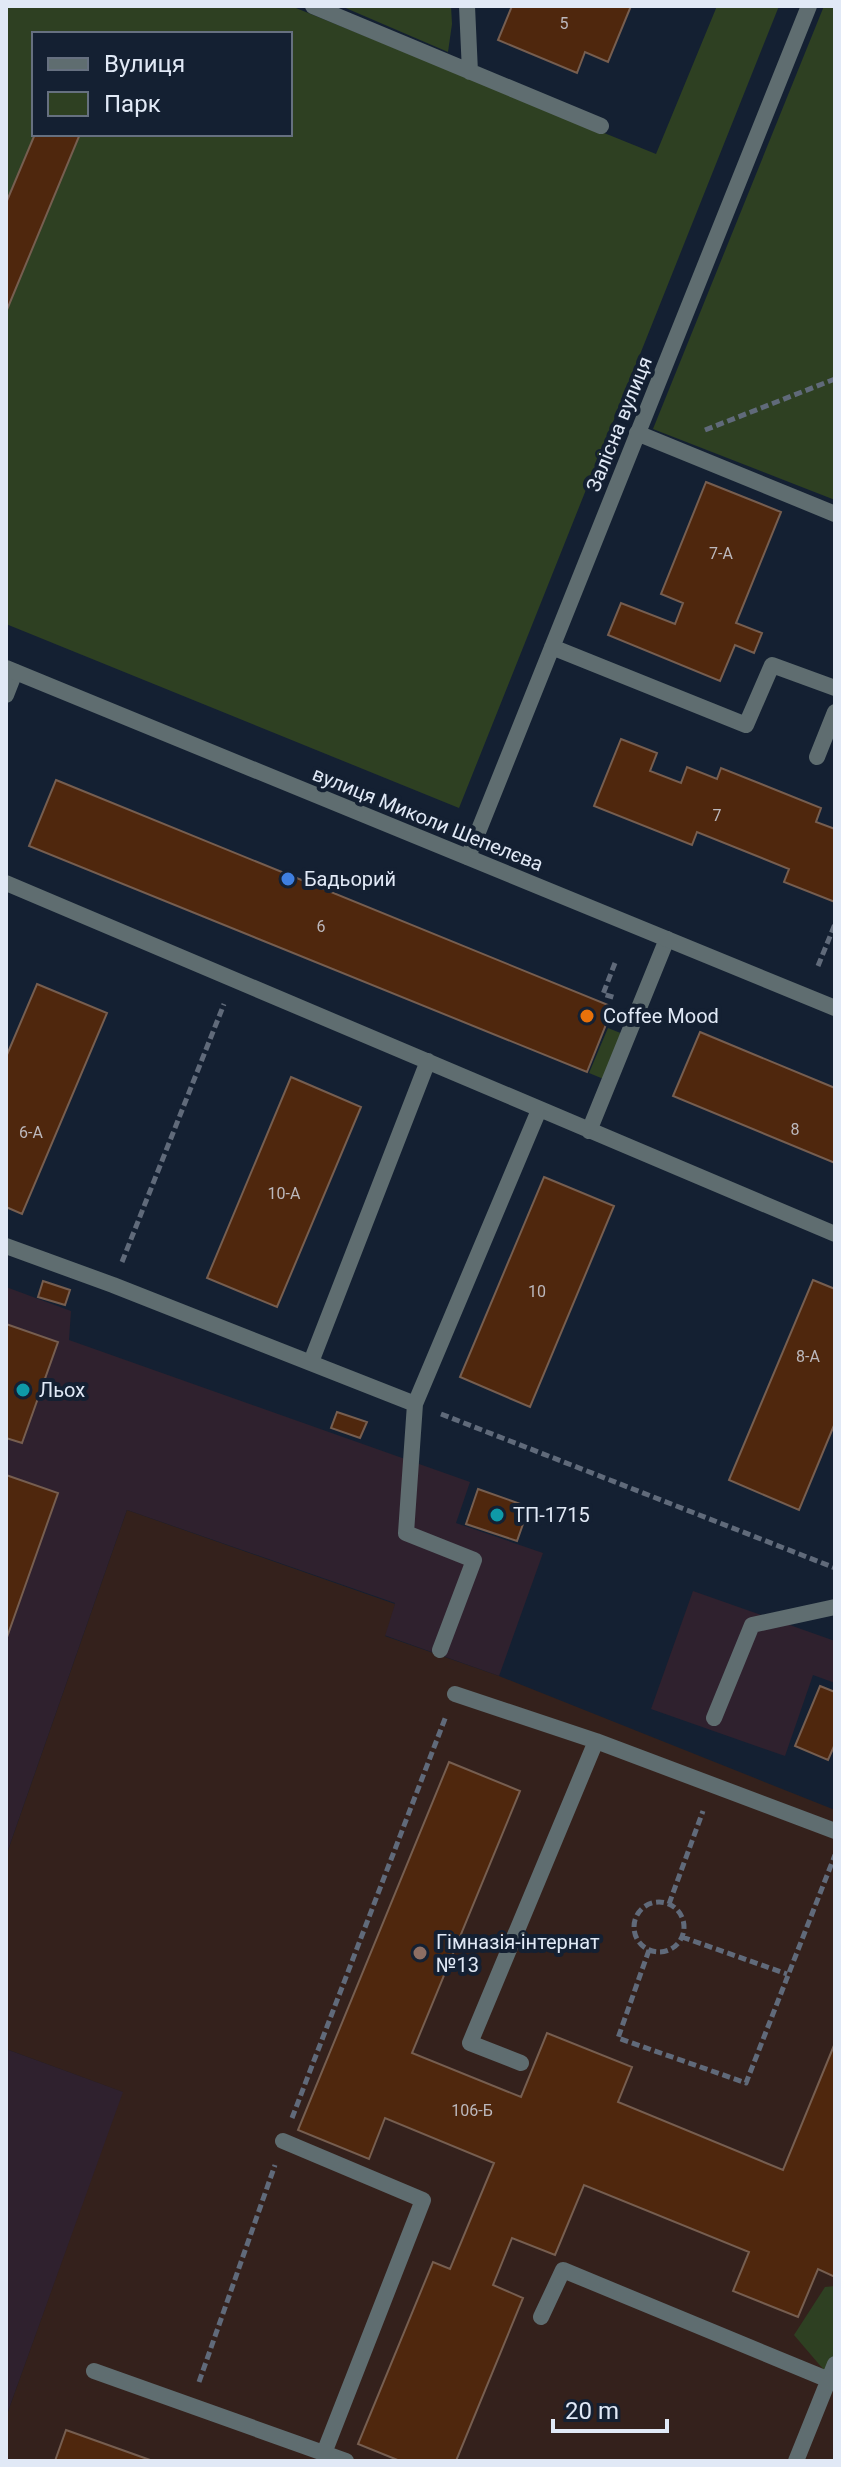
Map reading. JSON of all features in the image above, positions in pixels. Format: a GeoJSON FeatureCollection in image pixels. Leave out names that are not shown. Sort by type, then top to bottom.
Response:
{"type":"FeatureCollection","features":[{"type":"Feature","properties":{"kind":"street"},"geometry":{"type":"LineString","coordinates":[[313,6],[601,126]]}},
{"type":"Feature","properties":{"kind":"street"},"geometry":{"type":"LineString","coordinates":[[467,6],[470,72]]}},
{"type":"Feature","properties":{"kind":"street","name":"Залісна вулиця"},"geometry":{"type":"LineString","coordinates":[[468,857],[809,6]]}},
{"type":"Feature","properties":{"kind":"street"},"geometry":{"type":"LineString","coordinates":[[637,433],[835,514]]}},
{"type":"Feature","properties":{"kind":"street"},"geometry":{"type":"LineString","coordinates":[[552,647],[746,725],[772,665],[835,688]]}},
{"type":"Feature","properties":{"kind":"street"},"geometry":{"type":"LineString","coordinates":[[6,695],[10,670]]}},
{"type":"Feature","properties":{"kind":"street","name":"вулиця Миколи Шепелєва"},"geometry":{"type":"LineString","coordinates":[[10,670],[835,1008]]}},
{"type":"Feature","properties":{"kind":"street"},"geometry":{"type":"LineString","coordinates":[[817,757],[835,712]]}},
{"type":"Feature","properties":{"kind":"street"},"geometry":{"type":"LineString","coordinates":[[6,883],[835,1234]]}},
{"type":"Feature","properties":{"kind":"street"},"geometry":{"type":"LineString","coordinates":[[589,1131],[667,939]]}},
{"type":"Feature","properties":{"kind":"street"},"geometry":{"type":"LineString","coordinates":[[311,1362],[428,1061]]}},
{"type":"Feature","properties":{"kind":"street"},"geometry":{"type":"LineString","coordinates":[[440,1650],[474,1560],[406,1533],[415,1404],[539,1110]]}},
{"type":"Feature","properties":{"kind":"street"},"geometry":{"type":"LineString","coordinates":[[6,1246],[415,1404]]}},
{"type":"Feature","properties":{"kind":"street"},"geometry":{"type":"LineString","coordinates":[[714,1718],[752,1625],[835,1607]]}},
{"type":"Feature","properties":{"kind":"street"},"geometry":{"type":"LineString","coordinates":[[455,1694],[596,1741],[835,1831]]}},
{"type":"Feature","properties":{"kind":"street"},"geometry":{"type":"LineString","coordinates":[[521,2063],[470,2043],[596,1741]]}},
{"type":"Feature","properties":{"kind":"street"},"geometry":{"type":"LineString","coordinates":[[283,2141],[423,2200],[324,2453]]}},
{"type":"Feature","properties":{"kind":"street"},"geometry":{"type":"LineString","coordinates":[[541,2317],[563,2270],[832,2372],[796,2461]]}},
{"type":"Feature","properties":{"kind":"street"},"geometry":{"type":"LineString","coordinates":[[94,2371],[346,2461]]}},
{"type":"Feature","properties":{"kind":"path"},"geometry":{"type":"LineString","coordinates":[[666,445],[835,379]]}},
{"type":"Feature","properties":{"kind":"path"},"geometry":{"type":"LineString","coordinates":[[818,966],[835,924]]}},
{"type":"Feature","properties":{"kind":"path"},"geometry":{"type":"LineString","coordinates":[[113,1285],[234,979]]}},
{"type":"Feature","properties":{"kind":"path"},"geometry":{"type":"LineString","coordinates":[[415,1404],[835,1568]]}},
{"type":"Feature","properties":{"kind":"path"},"geometry":{"type":"LineString","coordinates":[[191,2405],[283,2141],[455,1694]]}},
{"type":"Feature","properties":{"kind":"path"},"geometry":{"type":"LineString","coordinates":[[669,1904],[713,1785]]}},
{"type":"Feature","properties":{"kind":"path"},"geometry":{"type":"LineString","coordinates":[[649,1950],[618,2038],[746,2083],[835,1854]]}},
{"type":"Feature","properties":{"kind":"path"},"geometry":{"type":"LineString","coordinates":[[659,1901],[669,1904],[683,1918],[682,1937],[669,1951],[649,1950],[636,1937],[636,1918],[649,1904],[659,1901]]}},
{"type":"Feature","properties":{"kind":"path"},"geometry":{"type":"LineString","coordinates":[[682,1937],[787,1974]]}},
{"type":"Feature","properties":{"kind":"shaded area"},"geometry":{"type":"Polygon","coordinates":[[[6,1287],[71,1311],[69,1340],[470,1482],[456,1523],[543,1553],[499,1676],[384,1635],[395,1603],[127,1510],[6,1856],[6,1287]]]}},
{"type":"Feature","properties":{"kind":"shaded area","name":"Гімназія-інтернат №13"},"geometry":{"type":"Polygon","coordinates":[[[127,1510],[395,1604],[385,1636],[499,1676],[835,1810],[835,2461],[6,2461],[6,2417],[123,2092],[6,2049],[6,1856],[127,1510]]]}},
{"type":"Feature","properties":{"kind":"shaded area"},"geometry":{"type":"Polygon","coordinates":[[[693,1591],[835,1641],[835,1683],[813,1675],[785,1756],[651,1709],[693,1591]]]}},
{"type":"Feature","properties":{"kind":"shaded area"},"geometry":{"type":"Polygon","coordinates":[[[6,2049],[124,2092],[6,2417],[6,2049]]]}},
{"type":"Feature","properties":{"kind":"green space"},"geometry":{"type":"Polygon","coordinates":[[[6,6],[291,6],[656,154],[717,6],[779,6],[459,808],[6,624],[6,6]]]}},
{"type":"Feature","properties":{"kind":"green space"},"geometry":{"type":"Polygon","coordinates":[[[341,6],[451,6],[448,52],[341,6]]]}},
{"type":"Feature","properties":{"kind":"green space"},"geometry":{"type":"Polygon","coordinates":[[[824,6],[835,6],[835,500],[653,429],[824,6]]]}},
{"type":"Feature","properties":{"kind":"green space"},"geometry":{"type":"Polygon","coordinates":[[[608,1028],[623,1034],[606,1080],[589,1073],[608,1028]]]}},
{"type":"Feature","properties":{"kind":"green space"},"geometry":{"type":"Polygon","coordinates":[[[835,2286],[835,2383],[794,2335],[825,2287],[835,2286]]]}},
{"type":"Feature","properties":{"kind":"building"},"geometry":{"type":"Polygon","coordinates":[[[512,6],[631,6],[608,62],[585,52],[577,73],[498,40],[512,6]]]}},
{"type":"Feature","properties":{"kind":"building"},"geometry":{"type":"Polygon","coordinates":[[[34,136],[79,136],[6,312],[6,203],[34,136]]]}},
{"type":"Feature","properties":{"kind":"building"},"geometry":{"type":"Polygon","coordinates":[[[706,482],[781,512],[736,623],[762,633],[754,653],[735,645],[720,681],[608,635],[621,603],[675,624],[683,603],[661,594],[706,482]]]}},
{"type":"Feature","properties":{"kind":"building"},"geometry":{"type":"Polygon","coordinates":[[[621,739],[657,753],[650,771],[681,783],[687,767],[717,779],[721,768],[821,808],[816,822],[835,829],[835,902],[784,882],[789,869],[697,832],[692,845],[594,806],[621,739]]]}},
{"type":"Feature","properties":{"kind":"building"},"geometry":{"type":"Polygon","coordinates":[[[56,780],[613,1007],[587,1072],[29,846],[56,780]]]}},
{"type":"Feature","properties":{"kind":"building"},"geometry":{"type":"Polygon","coordinates":[[[37,984],[107,1013],[22,1214],[6,1207],[6,1057],[37,984]]]}},
{"type":"Feature","properties":{"kind":"building"},"geometry":{"type":"Polygon","coordinates":[[[700,1032],[835,1088],[835,1163],[673,1096],[700,1032]]]}},
{"type":"Feature","properties":{"kind":"building"},"geometry":{"type":"Polygon","coordinates":[[[291,1077],[361,1107],[277,1307],[207,1278],[291,1077]]]}},
{"type":"Feature","properties":{"kind":"building"},"geometry":{"type":"Polygon","coordinates":[[[544,1177],[614,1206],[530,1407],[460,1377],[544,1177]]]}},
{"type":"Feature","properties":{"kind":"building"},"geometry":{"type":"Polygon","coordinates":[[[813,1280],[835,1289],[835,1423],[799,1510],[729,1480],[813,1280]]]}},
{"type":"Feature","properties":{"kind":"building"},"geometry":{"type":"Polygon","coordinates":[[[43,1281],[70,1290],[65,1305],[38,1297],[43,1281]]]}},
{"type":"Feature","properties":{"kind":"building","name":"Льох"},"geometry":{"type":"Polygon","coordinates":[[[6,1324],[58,1342],[22,1443],[6,1438],[6,1324]]]}},
{"type":"Feature","properties":{"kind":"building"},"geometry":{"type":"Polygon","coordinates":[[[337,1412],[367,1422],[360,1438],[331,1428],[337,1412]]]}},
{"type":"Feature","properties":{"kind":"building"},"geometry":{"type":"Polygon","coordinates":[[[6,1475],[58,1493],[6,1640],[6,1475]]]}},
{"type":"Feature","properties":{"kind":"building","name":"ТП-1715"},"geometry":{"type":"Polygon","coordinates":[[[478,1489],[529,1507],[517,1541],[466,1524],[478,1489]]]}},
{"type":"Feature","properties":{"kind":"building"},"geometry":{"type":"Polygon","coordinates":[[[820,1686],[835,1692],[835,1744],[828,1760],[795,1746],[820,1686]]]}},
{"type":"Feature","properties":{"kind":"building"},"geometry":{"type":"Polygon","coordinates":[[[449,1762],[520,1791],[412,2053],[521,2097],[547,2033],[632,2067],[618,2102],[783,2170],[835,2043],[835,2277],[818,2269],[798,2317],[733,2291],[749,2252],[584,2185],[555,2255],[512,2238],[493,2285],[523,2298],[456,2461],[400,2461],[358,2444],[433,2262],[450,2269],[494,2163],[385,2118],[369,2159],[298,2130],[449,1762]]]}},
{"type":"Feature","properties":{"kind":"building"},"geometry":{"type":"Polygon","coordinates":[[[66,2430],[153,2461],[55,2461],[66,2430]]]}},
{"type":"Feature","properties":{"kind":"place","name":"Бадьорий"},"geometry":{"type":"Point","coordinates":[288,879]}},
{"type":"Feature","properties":{"kind":"place","name":"Coffee Mood"},"geometry":{"type":"Point","coordinates":[587,1016]}},
{"type":"Feature","properties":{"kind":"place","name":"Льох"},"geometry":{"type":"Point","coordinates":[23,1390]}},
{"type":"Feature","properties":{"kind":"place","name":"ТП-1715"},"geometry":{"type":"Point","coordinates":[497,1515]}},
{"type":"Feature","properties":{"kind":"place","name":"Гімназія-інтернат №13"},"geometry":{"type":"Point","coordinates":[420,1953]}}]}
